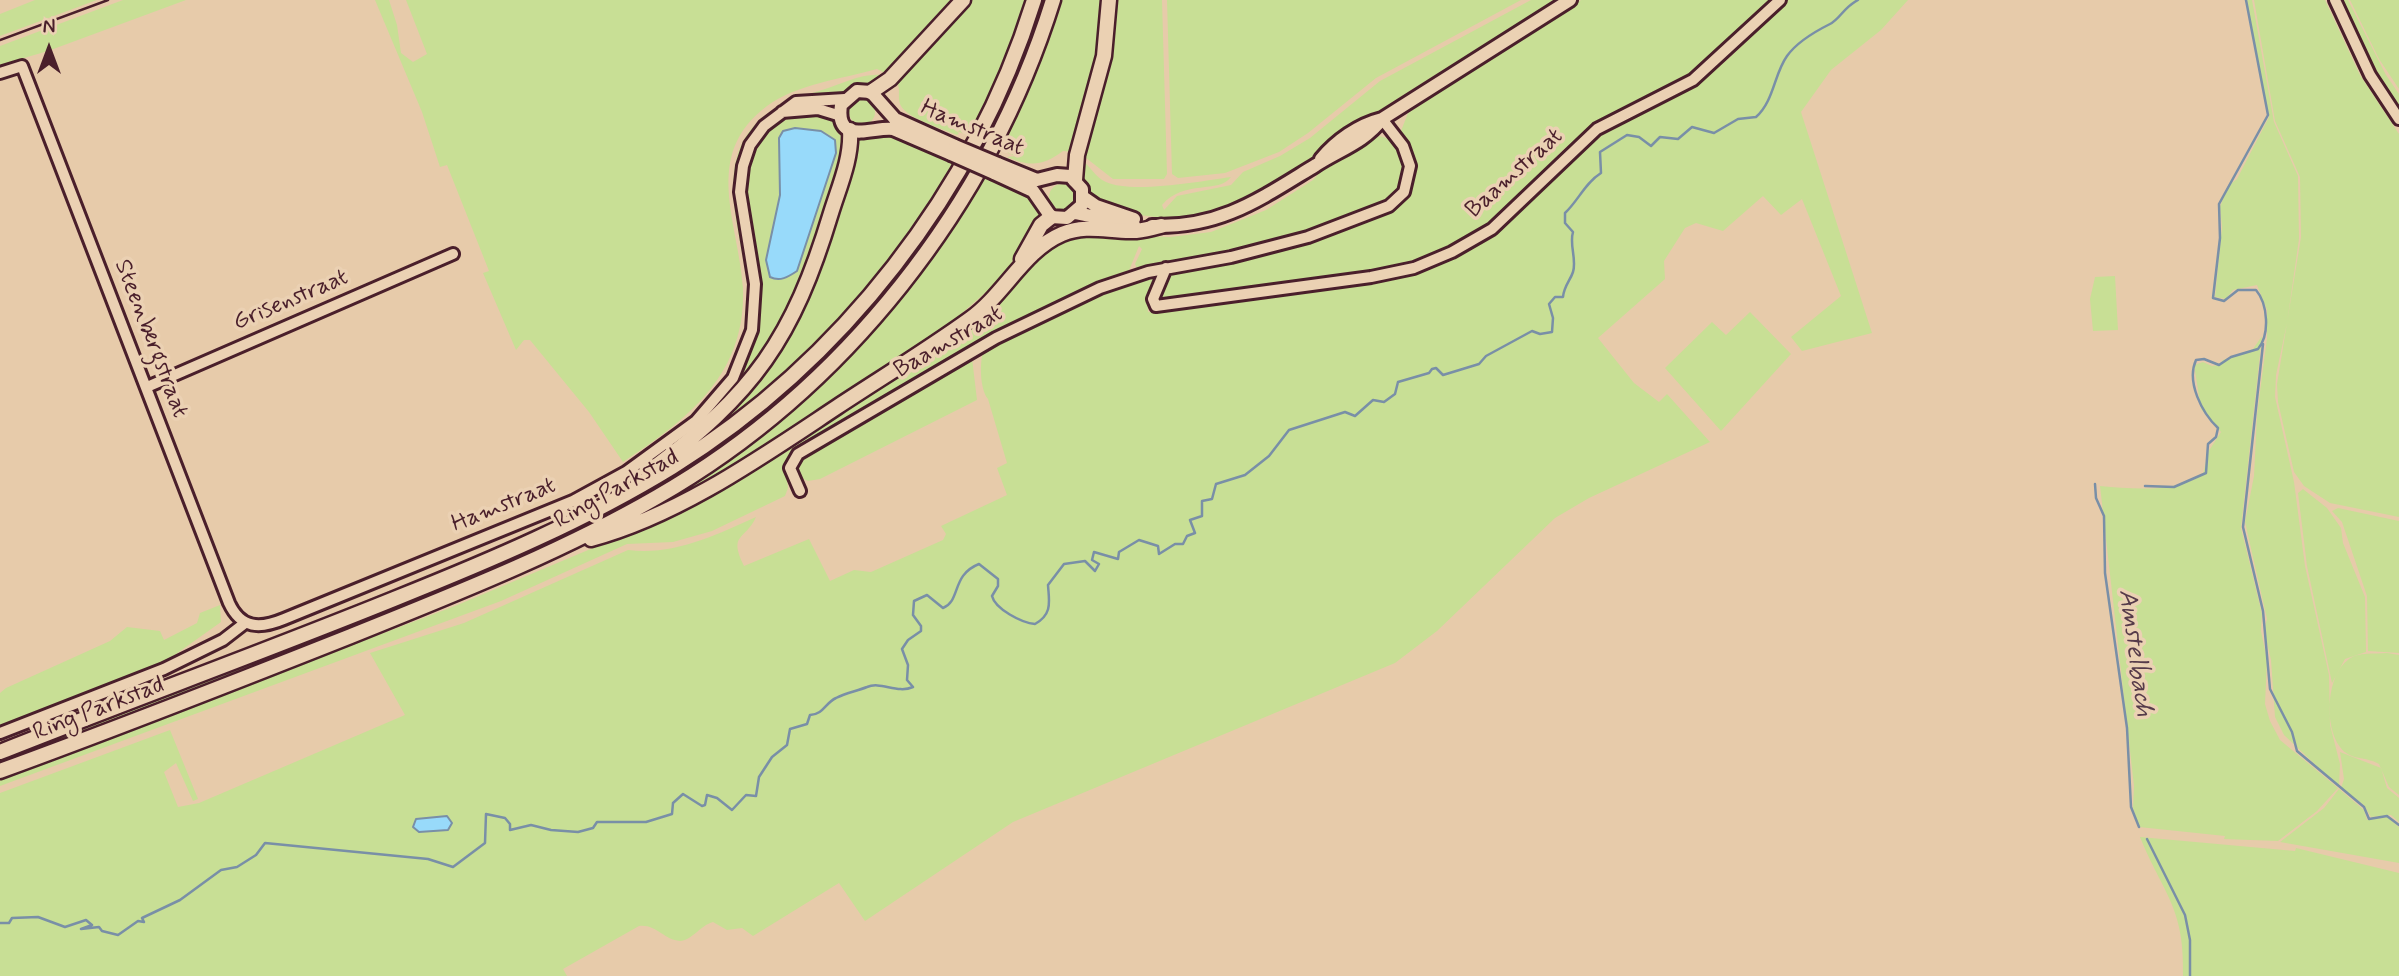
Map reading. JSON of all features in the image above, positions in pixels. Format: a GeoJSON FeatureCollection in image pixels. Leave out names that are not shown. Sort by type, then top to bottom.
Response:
{"type":"FeatureCollection","features":[{"type":"Feature","properties":{"kind":"highway"},"geometry":{"type":"LineString","coordinates":[[871,92],[890,79],[963,0]]}},
{"type":"Feature","properties":{"kind":"highway","name":"Ring Parkstad"},"geometry":{"type":"LineString","coordinates":[[0,752],[419,589],[596,510],[674,466],[766,398],[826,342],[880,283],[934,209],[962,164],[1000,89],[1034,0]]}},
{"type":"Feature","properties":{"kind":"highway","name":"Ring Parkstad"},"geometry":{"type":"LineString","coordinates":[[0,771],[252,676],[559,548],[659,497],[764,425],[841,354],[922,258],[982,165],[1027,74],[1053,0]]}},
{"type":"Feature","properties":{"kind":"highway"},"geometry":{"type":"LineString","coordinates":[[1075,180],[1077,155],[1104,56],[1109,0]]}},
{"type":"Feature","properties":{"kind":"highway"},"geometry":{"type":"LineString","coordinates":[[596,510],[708,426],[763,366],[789,325],[812,274],[843,172],[850,130]]}},
{"type":"Feature","properties":{"kind":"highway"},"geometry":{"type":"LineString","coordinates":[[1010,282],[1034,235],[1051,217]]}},
{"type":"Feature","properties":{"kind":"highway"},"geometry":{"type":"LineString","coordinates":[[559,548],[614,533],[646,519],[763,456],[972,318],[1010,282],[1032,255],[1062,234],[1093,228],[1132,232],[1161,226]]}},
{"type":"Feature","properties":{"kind":"main road"},"geometry":{"type":"LineString","coordinates":[[1076,213],[1126,225],[1161,226],[1198,223],[1239,211],[1318,163],[1332,146],[1367,123],[1382,120],[1570,0]]}},
{"type":"Feature","properties":{"kind":"main road","name":"Hamstraat"},"geometry":{"type":"LineString","coordinates":[[845,99],[857,91],[871,92],[895,119],[996,169],[1033,191],[1051,217]]}},
{"type":"Feature","properties":{"kind":"main road"},"geometry":{"type":"LineString","coordinates":[[845,99],[841,116],[850,130]]}},
{"type":"Feature","properties":{"kind":"main road","name":"Hamstraat"},"geometry":{"type":"LineString","coordinates":[[850,130],[864,134],[884,128],[893,129],[953,150]]}},
{"type":"Feature","properties":{"kind":"main road","name":"Hamstraat"},"geometry":{"type":"LineString","coordinates":[[996,169],[1037,180],[1063,174],[1075,180]]}},
{"type":"Feature","properties":{"kind":"main road"},"geometry":{"type":"LineString","coordinates":[[1075,180],[1083,197],[1112,212],[1161,226]]}},
{"type":"Feature","properties":{"kind":"main road"},"geometry":{"type":"LineString","coordinates":[[1051,217],[1067,218],[1076,213],[1083,197]]}},
{"type":"Feature","properties":{"kind":"street","name":"Baamstraat"},"geometry":{"type":"LineString","coordinates":[[1166,268],[1153,299],[1156,306],[1345,282],[1394,273],[1437,259],[1492,229],[1597,129],[1693,80],[1780,0]]}},
{"type":"Feature","properties":{"kind":"street"},"geometry":{"type":"LineString","coordinates":[[2335,0],[2370,75],[2399,119]]}},
{"type":"Feature","properties":{"kind":"street","name":"Steenbergstraat"},"geometry":{"type":"LineString","coordinates":[[0,73],[22,66],[226,594],[233,610],[244,623]]}},
{"type":"Feature","properties":{"kind":"street","name":"Hamstraat"},"geometry":{"type":"LineString","coordinates":[[244,623],[257,626],[273,624],[573,501],[647,458],[705,413],[733,378],[752,330],[755,284],[741,204],[743,166],[755,136],[782,112],[801,100],[845,99]]}},
{"type":"Feature","properties":{"kind":"street"},"geometry":{"type":"LineString","coordinates":[[782,112],[818,109],[841,116]]}},
{"type":"Feature","properties":{"kind":"street","name":"Baamstraat"},"geometry":{"type":"LineString","coordinates":[[800,491],[790,468],[798,454],[996,338],[1100,288],[1166,268],[1231,257],[1308,237],[1390,206],[1404,192],[1410,166],[1403,146],[1382,120]]}},
{"type":"Feature","properties":{"kind":"street","name":"Grisenstraat"},"geometry":{"type":"LineString","coordinates":[[147,387],[453,254]]}},
{"type":"Feature","properties":{"kind":"street"},"geometry":{"type":"LineString","coordinates":[[0,733],[164,669],[223,640],[244,623]]}},
{"type":"Feature","properties":{"kind":"green space"},"geometry":{"type":"Polygon","coordinates":[[[35,0],[97,0],[0,36],[0,14],[35,0]]]}},
{"type":"Feature","properties":{"kind":"green space"},"geometry":{"type":"Polygon","coordinates":[[[123,0],[186,0],[48,51],[0,65],[0,46],[123,0]]]}},
{"type":"Feature","properties":{"kind":"green space"},"geometry":{"type":"Polygon","coordinates":[[[375,0],[389,0],[397,25],[401,53],[413,62],[427,54],[406,0],[957,0],[889,75],[877,69],[806,87],[767,106],[747,125],[735,146],[729,168],[731,215],[743,288],[741,323],[734,347],[722,372],[699,402],[670,429],[623,462],[589,412],[530,340],[524,340],[516,350],[483,273],[489,271],[447,165],[440,167],[422,112],[375,0]]]}},
{"type":"Feature","properties":{"kind":"green space"},"geometry":{"type":"Polygon","coordinates":[[[966,0],[1029,0],[1022,22],[971,137],[953,129],[959,133],[957,135],[936,127],[905,110],[901,106],[898,86],[894,79],[966,0]]]}},
{"type":"Feature","properties":{"kind":"green space"},"geometry":{"type":"Polygon","coordinates":[[[1039,0],[1048,0],[1025,62],[966,179],[931,233],[893,286],[850,335],[804,381],[720,451],[684,475],[608,518],[529,555],[338,635],[0,766],[0,757],[446,583],[734,430],[911,252],[1039,0]]]}},
{"type":"Feature","properties":{"kind":"green space"},"geometry":{"type":"Polygon","coordinates":[[[1058,0],[1106,0],[1103,37],[1074,152],[1063,151],[1043,162],[1023,162],[1007,157],[1015,156],[999,149],[1033,74],[1058,0]]]}},
{"type":"Feature","properties":{"kind":"green space"},"geometry":{"type":"Polygon","coordinates":[[[1112,0],[1162,0],[1167,174],[1164,179],[1113,179],[1081,154],[1112,0]]]}},
{"type":"Feature","properties":{"kind":"green space"},"geometry":{"type":"Polygon","coordinates":[[[1167,0],[1521,0],[1376,78],[1308,133],[1279,152],[1225,173],[1178,178],[1172,174],[1167,0]]]}},
{"type":"Feature","properties":{"kind":"green space"},"geometry":{"type":"Polygon","coordinates":[[[1531,0],[1560,0],[1393,102],[1269,187],[1232,205],[1190,216],[1132,214],[1101,202],[1086,185],[1082,160],[1102,180],[1132,187],[1167,186],[1231,177],[1218,185],[1180,192],[1162,205],[1164,210],[1177,196],[1231,185],[1243,172],[1280,156],[1310,138],[1380,81],[1531,0]]]}},
{"type":"Feature","properties":{"kind":"green space"},"geometry":{"type":"Polygon","coordinates":[[[1581,0],[1777,0],[1711,63],[1664,92],[1637,101],[1601,120],[1565,148],[1484,229],[1467,241],[1411,266],[1168,303],[1157,298],[1173,272],[1304,243],[1374,218],[1398,203],[1412,187],[1415,171],[1401,131],[1408,113],[1581,0]]]}},
{"type":"Feature","properties":{"kind":"green space"},"geometry":{"type":"Polygon","coordinates":[[[1786,0],[1908,0],[1881,30],[1831,70],[1801,112],[1872,333],[1802,351],[1791,337],[1841,296],[1802,199],[1781,215],[1763,196],[1723,231],[1696,223],[1685,228],[1664,261],[1665,279],[1598,338],[1634,383],[1659,402],[1667,394],[1710,442],[1589,498],[1555,518],[1437,631],[1395,663],[1013,822],[865,921],[839,883],[753,936],[742,928],[727,930],[713,922],[680,941],[650,927],[639,926],[563,969],[567,976],[0,976],[0,793],[170,730],[198,799],[193,801],[176,763],[164,772],[178,807],[199,803],[405,715],[370,653],[464,623],[628,550],[678,547],[710,537],[756,517],[738,542],[739,555],[744,566],[809,539],[830,581],[854,570],[871,572],[943,540],[946,534],[941,526],[1007,495],[997,468],[1007,463],[982,382],[981,361],[984,350],[1104,291],[1154,275],[1157,276],[1148,297],[1148,312],[1425,268],[1476,242],[1498,225],[1601,132],[1696,82],[1717,68],[1786,0]],[[447,816],[416,819],[419,832],[451,827],[447,816]]]}},
{"type":"Feature","properties":{"kind":"green space"},"geometry":{"type":"Polygon","coordinates":[[[2247,0],[2252,0],[2274,122],[2298,176],[2299,239],[2287,323],[2276,375],[2275,397],[2294,482],[2305,566],[2329,675],[2330,725],[2340,764],[2339,787],[2284,735],[2275,717],[2271,660],[2264,630],[2267,619],[2245,522],[2254,476],[2257,415],[2267,338],[2267,310],[2257,285],[2233,290],[2226,299],[2215,297],[2222,227],[2220,207],[2228,186],[2237,179],[2269,117],[2247,0]]]}},
{"type":"Feature","properties":{"kind":"green space"},"geometry":{"type":"Polygon","coordinates":[[[2254,0],[2325,0],[2360,75],[2399,134],[2399,517],[2330,503],[2304,486],[2294,472],[2278,402],[2277,384],[2301,237],[2300,177],[2275,121],[2254,0]]]}},
{"type":"Feature","properties":{"kind":"green space"},"geometry":{"type":"Polygon","coordinates":[[[2341,0],[2348,0],[2386,75],[2399,94],[2399,109],[2370,63],[2341,0]]]}},
{"type":"Feature","properties":{"kind":"green space"},"geometry":{"type":"Polygon","coordinates":[[[2350,0],[2399,0],[2399,89],[2379,59],[2350,0]]]}},
{"type":"Feature","properties":{"kind":"green space"},"geometry":{"type":"Polygon","coordinates":[[[881,75],[886,79],[852,91],[800,99],[786,104],[859,77],[881,75]]]}},
{"type":"Feature","properties":{"kind":"green space"},"geometry":{"type":"Polygon","coordinates":[[[862,99],[871,103],[875,112],[871,121],[862,125],[853,121],[849,112],[853,103],[862,99]]]}},
{"type":"Feature","properties":{"kind":"green space"},"geometry":{"type":"Polygon","coordinates":[[[810,112],[834,118],[846,141],[808,273],[761,366],[724,400],[749,355],[759,318],[759,278],[748,191],[750,165],[760,142],[779,124],[810,112]],[[779,138],[780,195],[766,260],[787,278],[779,138]]]}},
{"type":"Feature","properties":{"kind":"green space"},"geometry":{"type":"Polygon","coordinates":[[[766,116],[746,140],[735,175],[746,271],[739,238],[733,182],[737,158],[746,136],[762,118],[766,116]]]}},
{"type":"Feature","properties":{"kind":"green space"},"geometry":{"type":"Polygon","coordinates":[[[887,133],[957,163],[938,195],[895,257],[846,316],[755,402],[686,451],[780,346],[855,138],[887,133]]]}},
{"type":"Feature","properties":{"kind":"green space"},"geometry":{"type":"Polygon","coordinates":[[[1379,136],[1396,146],[1404,167],[1400,188],[1386,202],[1333,224],[1279,241],[1138,270],[1135,264],[1142,249],[1139,246],[1128,273],[1100,283],[798,448],[785,465],[788,488],[785,496],[712,531],[673,542],[627,544],[501,601],[0,786],[0,778],[455,606],[612,540],[680,506],[921,356],[1032,260],[1071,234],[1170,237],[1211,232],[1266,210],[1313,180],[1328,163],[1379,136]]]}},
{"type":"Feature","properties":{"kind":"green space"},"geometry":{"type":"Polygon","coordinates":[[[983,175],[1005,182],[1033,198],[1042,215],[1001,279],[954,320],[864,380],[817,418],[705,486],[619,528],[786,412],[954,223],[983,175]]]}},
{"type":"Feature","properties":{"kind":"green space"},"geometry":{"type":"Polygon","coordinates":[[[1062,184],[1071,188],[1075,197],[1071,206],[1062,210],[1053,206],[1049,197],[1053,188],[1062,184]]]}},
{"type":"Feature","properties":{"kind":"green space"},"geometry":{"type":"Polygon","coordinates":[[[2115,276],[2118,330],[2093,331],[2090,299],[2095,277],[2115,276]]]}},
{"type":"Feature","properties":{"kind":"green space"},"geometry":{"type":"Polygon","coordinates":[[[1750,312],[1791,354],[1721,431],[1665,368],[1712,322],[1726,335],[1750,312]]]}},
{"type":"Feature","properties":{"kind":"green space"},"geometry":{"type":"Polygon","coordinates":[[[2262,336],[2241,528],[2262,614],[2261,631],[2267,660],[2265,704],[2280,740],[2338,788],[2317,811],[2278,841],[2224,839],[2225,836],[2139,827],[2133,808],[2134,786],[2100,486],[2140,489],[2166,487],[2203,475],[2208,452],[2221,432],[2201,409],[2194,365],[2203,362],[2212,366],[2219,365],[2223,360],[2253,349],[2262,336]]]}},
{"type":"Feature","properties":{"kind":"green space"},"geometry":{"type":"Polygon","coordinates":[[[972,358],[977,400],[820,479],[808,481],[799,477],[796,467],[801,459],[972,358]]]}},
{"type":"Feature","properties":{"kind":"green space"},"geometry":{"type":"Polygon","coordinates":[[[2303,489],[2327,508],[2341,528],[2343,543],[2365,597],[2366,652],[2345,659],[2332,683],[2307,566],[2298,493],[2303,489]]]}},
{"type":"Feature","properties":{"kind":"green space"},"geometry":{"type":"Polygon","coordinates":[[[2338,508],[2399,521],[2399,653],[2368,651],[2367,596],[2342,522],[2332,511],[2338,508]]]}},
{"type":"Feature","properties":{"kind":"green space"},"geometry":{"type":"Polygon","coordinates":[[[220,605],[221,622],[162,664],[0,729],[0,693],[6,688],[110,641],[127,627],[160,631],[164,640],[197,623],[200,613],[220,605]]]}},
{"type":"Feature","properties":{"kind":"green space"},"geometry":{"type":"Polygon","coordinates":[[[2357,655],[2399,655],[2399,795],[2389,787],[2379,764],[2348,754],[2340,747],[2331,727],[2332,688],[2341,667],[2357,655]]]}},
{"type":"Feature","properties":{"kind":"green space"},"geometry":{"type":"Polygon","coordinates":[[[2340,752],[2381,768],[2387,788],[2399,798],[2399,822],[2391,815],[2371,817],[2364,805],[2341,788],[2344,779],[2340,752]]]}},
{"type":"Feature","properties":{"kind":"green space"},"geometry":{"type":"Polygon","coordinates":[[[2339,789],[2364,810],[2367,820],[2387,817],[2399,827],[2399,863],[2280,842],[2324,808],[2339,789]]]}},
{"type":"Feature","properties":{"kind":"green space"},"geometry":{"type":"Polygon","coordinates":[[[2140,837],[2295,851],[2296,848],[2399,873],[2399,976],[2183,976],[2183,953],[2176,917],[2140,837]]]}},
{"type":"Feature","properties":{"kind":"water"},"geometry":{"type":"Polygon","coordinates":[[[795,128],[821,131],[835,140],[836,153],[797,271],[777,279],[770,277],[766,260],[780,195],[779,138],[783,131],[795,128]]]}},
{"type":"Feature","properties":{"kind":"water"},"geometry":{"type":"Polygon","coordinates":[[[447,816],[452,823],[448,830],[419,832],[413,827],[416,819],[447,816]]]}},
{"type":"Feature","properties":{"kind":"waterway"},"geometry":{"type":"LineString","coordinates":[[0,923],[9,923],[12,918],[38,917],[65,927],[86,920],[92,925],[81,929],[99,927],[102,931],[118,935],[138,921],[144,922],[142,918],[180,900],[221,870],[237,867],[256,855],[265,843],[428,859],[453,867],[485,843],[486,814],[505,818],[510,824],[510,830],[531,825],[578,832],[593,828],[597,822],[646,822],[672,814],[673,803],[683,794],[702,806],[705,805],[707,795],[717,798],[732,810],[746,795],[756,796],[759,777],[772,757],[787,745],[790,729],[807,724],[810,715],[818,713],[836,698],[867,687],[913,687],[907,680],[908,665],[902,649],[908,640],[921,631],[921,626],[913,615],[914,601],[927,595],[943,608],[949,605],[964,575],[979,564],[998,579],[998,586],[992,596],[998,606],[1016,618],[1035,624],[1045,616],[1049,602],[1048,585],[1064,564],[1085,561],[1095,571],[1099,564],[1092,560],[1094,552],[1118,559],[1119,552],[1139,540],[1158,546],[1159,554],[1175,544],[1183,544],[1187,536],[1195,533],[1190,520],[1202,516],[1202,501],[1212,499],[1216,484],[1245,475],[1269,456],[1289,430],[1345,412],[1355,416],[1373,400],[1384,402],[1395,394],[1398,382],[1429,373],[1436,368],[1443,375],[1479,364],[1486,356],[1532,331],[1540,334],[1552,332],[1553,318],[1549,304],[1555,297],[1563,297],[1574,267],[1573,232],[1565,223],[1565,213],[1590,182],[1601,173],[1600,152],[1627,135],[1639,137],[1651,146],[1660,137],[1678,139],[1692,127],[1714,133],[1738,119],[1756,117],[1767,103],[1783,63],[1791,51],[1807,37],[1833,22],[1858,0]]}},
{"type":"Feature","properties":{"kind":"waterway","name":"Amstelbach"},"geometry":{"type":"LineString","coordinates":[[2145,486],[2174,487],[2206,473],[2208,444],[2216,437],[2218,428],[2197,397],[2193,378],[2196,360],[2204,359],[2219,365],[2231,357],[2258,349],[2266,328],[2263,303],[2256,290],[2238,290],[2224,301],[2213,298],[2220,238],[2219,204],[2268,115],[2246,0]]}},
{"type":"Feature","properties":{"kind":"waterway"},"geometry":{"type":"LineString","coordinates":[[2263,344],[2243,527],[2263,611],[2270,689],[2292,732],[2297,751],[2364,807],[2369,819],[2387,816],[2399,825]]}},
{"type":"Feature","properties":{"kind":"waterway","name":"Amstelbach"},"geometry":{"type":"LineString","coordinates":[[2095,484],[2096,498],[2104,516],[2105,573],[2127,728],[2131,807],[2139,827]]}},
{"type":"Feature","properties":{"kind":"waterway","name":"Amstelbach"},"geometry":{"type":"LineString","coordinates":[[2147,839],[2185,915],[2190,940],[2190,976]]}},
{"type":"Feature","properties":{"kind":"railway"},"geometry":{"type":"LineString","coordinates":[[0,40],[108,0]]}}]}
